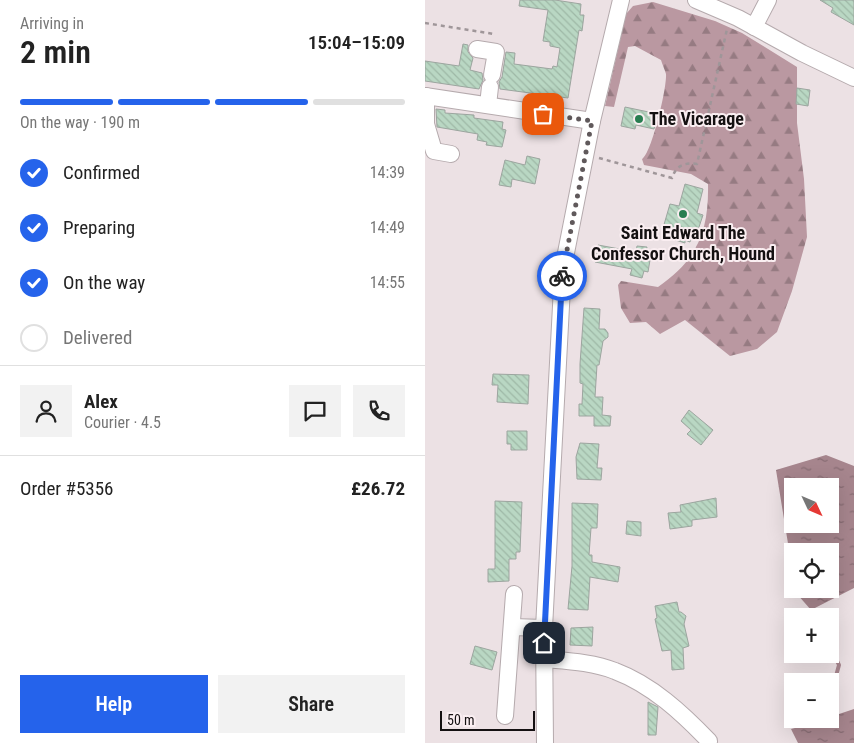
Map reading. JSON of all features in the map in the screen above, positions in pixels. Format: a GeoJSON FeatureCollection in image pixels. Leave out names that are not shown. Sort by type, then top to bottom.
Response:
{"type":"FeatureCollection","features":[{"type":"Feature","properties":{"kind":"street"},"geometry":{"type":"LineString","coordinates":[[545,743],[544,628],[563,268],[592,121],[621,0]]}},
{"type":"Feature","properties":{"kind":"street"},"geometry":{"type":"LineString","coordinates":[[754,27],[768,0]]}},
{"type":"Feature","properties":{"kind":"street"},"geometry":{"type":"LineString","coordinates":[[705,2],[854,78]]}},
{"type":"Feature","properties":{"kind":"street"},"geometry":{"type":"LineString","coordinates":[[477,48],[496,52],[487,105]]}},
{"type":"Feature","properties":{"kind":"street"},"geometry":{"type":"LineString","coordinates":[[451,154],[434,151],[426,124],[425,96],[592,121]]}},
{"type":"Feature","properties":{"kind":"street"},"geometry":{"type":"LineString","coordinates":[[505,716],[514,594]]}},
{"type":"Feature","properties":{"kind":"street"},"geometry":{"type":"LineString","coordinates":[[511,627],[544,628]]}},
{"type":"Feature","properties":{"kind":"street"},"geometry":{"type":"LineString","coordinates":[[543,659],[585,663],[615,670],[663,698],[709,741]]}},
{"type":"Feature","properties":{"kind":"path"},"geometry":{"type":"LineString","coordinates":[[585,154],[672,178],[675,170],[680,166],[697,164],[730,15]]}},
{"type":"Feature","properties":{"kind":"path"},"geometry":{"type":"LineString","coordinates":[[425,24],[494,34]]}},
{"type":"Feature","properties":{"kind":"green space"},"geometry":{"type":"Polygon","coordinates":[[[653,2],[715,21],[742,33],[797,67],[797,123],[804,179],[807,237],[792,291],[777,332],[757,349],[730,356],[685,320],[660,334],[646,322],[630,323],[621,308],[618,285],[621,281],[658,287],[671,277],[691,255],[703,231],[708,201],[708,184],[691,174],[644,165],[642,159],[646,154],[654,133],[664,92],[666,74],[661,60],[635,46],[628,47],[614,107],[605,106],[626,14],[633,6],[653,2]]]}},
{"type":"Feature","properties":{"kind":"water"},"geometry":{"type":"Polygon","coordinates":[[[826,455],[854,466],[854,588],[839,596],[839,543],[788,543],[786,533],[839,533],[839,478],[784,478],[784,519],[776,470],[826,455]]]}},
{"type":"Feature","properties":{"kind":"water"},"geometry":{"type":"Polygon","coordinates":[[[800,598],[834,598],[815,608],[809,608],[800,598]]]}},
{"type":"Feature","properties":{"kind":"water"},"geometry":{"type":"Polygon","coordinates":[[[854,709],[854,743],[798,743],[791,729],[839,728],[839,714],[854,709]]]}},
{"type":"Feature","properties":{"kind":"building"},"geometry":{"type":"Polygon","coordinates":[[[520,0],[555,0],[581,4],[580,15],[584,15],[582,31],[579,30],[568,98],[500,89],[499,82],[502,77],[506,52],[515,53],[514,64],[552,69],[553,66],[557,67],[560,48],[550,46],[550,42],[543,41],[548,10],[519,6],[520,0]]]}},
{"type":"Feature","properties":{"kind":"building"},"geometry":{"type":"Polygon","coordinates":[[[820,0],[854,0],[854,25],[831,12],[833,8],[820,0]]]}},
{"type":"Feature","properties":{"kind":"building"},"geometry":{"type":"Polygon","coordinates":[[[463,44],[468,45],[468,52],[473,58],[470,70],[482,73],[483,80],[479,89],[425,81],[425,61],[459,66],[463,44]]]}},
{"type":"Feature","properties":{"kind":"building"},"geometry":{"type":"Polygon","coordinates":[[[797,88],[810,90],[808,106],[796,104],[797,88]]]}},
{"type":"Feature","properties":{"kind":"building","name":"The Vicarage"},"geometry":{"type":"Polygon","coordinates":[[[625,107],[658,114],[654,129],[636,125],[635,129],[621,126],[625,107]]]}},
{"type":"Feature","properties":{"kind":"building"},"geometry":{"type":"Polygon","coordinates":[[[436,109],[445,110],[445,113],[474,115],[474,118],[503,122],[502,129],[506,130],[502,147],[486,145],[487,142],[477,140],[478,134],[437,127],[436,109]]]}},
{"type":"Feature","properties":{"kind":"building"},"geometry":{"type":"Polygon","coordinates":[[[527,156],[540,159],[535,184],[512,179],[511,187],[499,185],[505,160],[525,165],[527,156]]]}},
{"type":"Feature","properties":{"kind":"building","name":"Saint Edward The Confessor Church, Hound"},"geometry":{"type":"Polygon","coordinates":[[[685,184],[703,189],[697,213],[703,215],[697,233],[693,232],[690,242],[685,240],[685,243],[669,238],[672,230],[663,228],[670,204],[679,206],[685,184]]]}},
{"type":"Feature","properties":{"kind":"building"},"geometry":{"type":"Polygon","coordinates":[[[598,245],[636,252],[637,246],[647,247],[646,253],[651,254],[648,272],[644,271],[642,278],[630,275],[632,269],[595,262],[598,245]]]}},
{"type":"Feature","properties":{"kind":"building"},"geometry":{"type":"Polygon","coordinates":[[[584,308],[600,309],[599,329],[605,329],[608,333],[608,337],[603,341],[599,365],[597,365],[595,397],[603,397],[602,415],[611,416],[610,426],[594,426],[594,416],[579,416],[583,384],[580,383],[580,364],[584,308]]]}},
{"type":"Feature","properties":{"kind":"building"},"geometry":{"type":"Polygon","coordinates":[[[493,374],[529,375],[528,404],[497,402],[498,385],[492,385],[493,374]]]}},
{"type":"Feature","properties":{"kind":"building"},"geometry":{"type":"Polygon","coordinates":[[[689,410],[713,430],[701,445],[687,434],[691,430],[681,421],[689,410]]]}},
{"type":"Feature","properties":{"kind":"building"},"geometry":{"type":"Polygon","coordinates":[[[507,431],[527,431],[527,450],[511,450],[511,444],[507,444],[507,431]]]}},
{"type":"Feature","properties":{"kind":"building"},"geometry":{"type":"Polygon","coordinates":[[[580,443],[599,444],[597,468],[602,468],[601,480],[577,479],[576,457],[580,443]]]}},
{"type":"Feature","properties":{"kind":"building"},"geometry":{"type":"Polygon","coordinates":[[[716,498],[717,517],[692,520],[692,526],[670,529],[668,513],[681,512],[680,505],[716,498]]]}},
{"type":"Feature","properties":{"kind":"building"},"geometry":{"type":"Polygon","coordinates":[[[495,501],[522,502],[520,552],[516,552],[516,559],[509,559],[509,581],[488,582],[488,569],[495,569],[495,501]]]}},
{"type":"Feature","properties":{"kind":"building"},"geometry":{"type":"Polygon","coordinates":[[[572,503],[598,504],[597,528],[591,528],[589,555],[592,555],[592,562],[620,567],[618,582],[590,577],[588,610],[568,609],[572,566],[572,503]]]}},
{"type":"Feature","properties":{"kind":"building"},"geometry":{"type":"Polygon","coordinates":[[[627,521],[641,522],[641,536],[626,534],[627,521]]]}},
{"type":"Feature","properties":{"kind":"building"},"geometry":{"type":"Polygon","coordinates":[[[677,602],[679,612],[686,616],[684,624],[689,646],[683,648],[684,669],[672,670],[671,650],[662,651],[655,619],[657,618],[655,606],[677,602]]]}},
{"type":"Feature","properties":{"kind":"building"},"geometry":{"type":"Polygon","coordinates":[[[593,627],[592,646],[570,645],[571,628],[593,627]]]}},
{"type":"Feature","properties":{"kind":"building"},"geometry":{"type":"Polygon","coordinates":[[[475,646],[497,652],[492,670],[470,664],[475,646]]]}},
{"type":"Feature","properties":{"kind":"building"},"geometry":{"type":"Polygon","coordinates":[[[648,702],[658,707],[656,735],[648,735],[648,702]]]}},
{"type":"Feature","properties":{"kind":"waterway"},"geometry":{"type":"LineString","coordinates":[[837,673],[838,663]]}},
{"type":"Feature","properties":{"kind":"way so far"},"geometry":{"type":"LineString","coordinates":[[543,114],[592,121],[562,276]]}},
{"type":"Feature","properties":{"kind":"place","name":"The Vicarage"},"geometry":{"type":"Point","coordinates":[639,119]}},
{"type":"Feature","properties":{"kind":"place","name":"Saint Edward The Confessor Church, Hound"},"geometry":{"type":"Point","coordinates":[683,214]}},
{"type":"Feature","properties":{"kind":"route"},"geometry":{"type":"LineString","coordinates":[[544,643],[562,276]]}}]}
